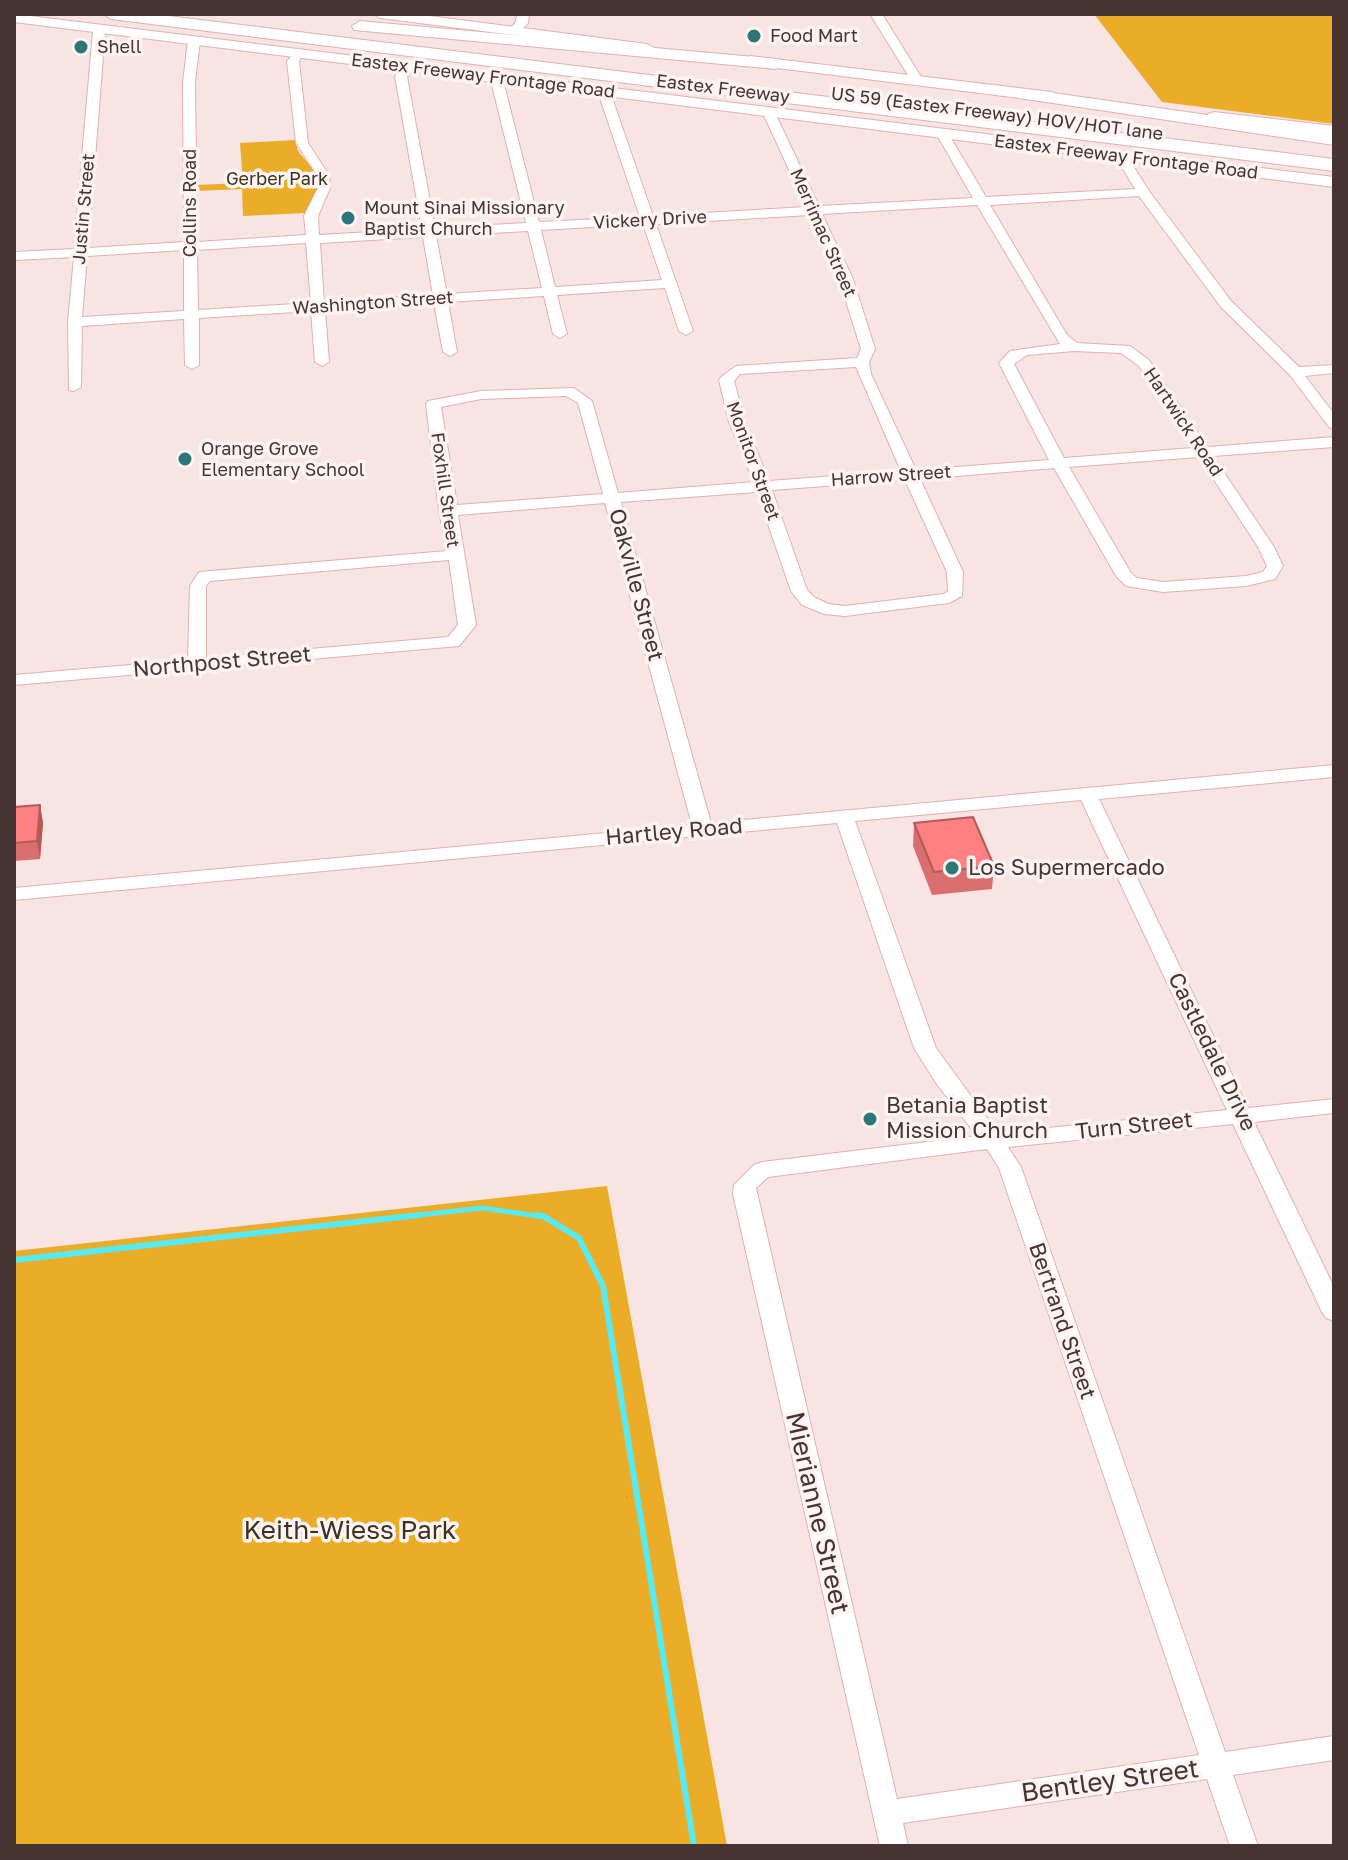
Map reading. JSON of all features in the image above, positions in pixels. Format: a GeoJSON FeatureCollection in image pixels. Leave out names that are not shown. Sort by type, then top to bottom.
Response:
{"type":"FeatureCollection","features":[{"type":"Feature","properties":{"kind":"highway","name":"Eastex Freeway"},"geometry":{"type":"LineString","coordinates":[[111,14],[1334,165]]}},
{"type":"Feature","properties":{"kind":"highway","name":"US 59 (Eastex Freeway) HOV/HOT lane"},"geometry":{"type":"LineString","coordinates":[[183,14],[1334,155]]}},
{"type":"Feature","properties":{"kind":"highway","name":"Eastex Freeway"},"geometry":{"type":"LineString","coordinates":[[244,14],[1334,147]]}},
{"type":"Feature","properties":{"kind":"highway"},"geometry":{"type":"LineString","coordinates":[[346,26],[776,64]]}},
{"type":"Feature","properties":{"kind":"highway"},"geometry":{"type":"LineString","coordinates":[[271,34],[294,41],[708,99],[827,121]]}},
{"type":"Feature","properties":{"kind":"highway"},"geometry":{"type":"LineString","coordinates":[[1025,94],[1334,139]]}},
{"type":"Feature","properties":{"kind":"highway"},"geometry":{"type":"LineString","coordinates":[[1066,150],[1334,172]]}},
{"type":"Feature","properties":{"kind":"main road"},"geometry":{"type":"LineString","coordinates":[[380,14],[1334,131]]}},
{"type":"Feature","properties":{"kind":"main road","name":"Eastex Freeway Frontage Road"},"geometry":{"type":"LineString","coordinates":[[14,18],[41,18],[99,31],[411,66],[827,121],[1334,182]]}},
{"type":"Feature","properties":{"kind":"main road"},"geometry":{"type":"LineString","coordinates":[[27,35],[76,27]]}},
{"type":"Feature","properties":{"kind":"street"},"geometry":{"type":"LineString","coordinates":[[513,32],[522,23],[523,14]]}},
{"type":"Feature","properties":{"kind":"street"},"geometry":{"type":"LineString","coordinates":[[876,14],[917,80]]}},
{"type":"Feature","properties":{"kind":"street","name":"Justin Street"},"geometry":{"type":"LineString","coordinates":[[74,387],[75,322],[99,31]]}},
{"type":"Feature","properties":{"kind":"street","name":"Collins Road"},"geometry":{"type":"LineString","coordinates":[[192,365],[189,82],[194,41]]}},
{"type":"Feature","properties":{"kind":"street"},"geometry":{"type":"LineString","coordinates":[[297,54],[293,61],[302,143],[323,175],[324,188],[311,216],[322,362]]}},
{"type":"Feature","properties":{"kind":"street"},"geometry":{"type":"LineString","coordinates":[[411,66],[401,76],[450,352]]}},
{"type":"Feature","properties":{"kind":"street"},"geometry":{"type":"LineString","coordinates":[[496,77],[560,334]]}},
{"type":"Feature","properties":{"kind":"street"},"geometry":{"type":"LineString","coordinates":[[604,92],[686,331]]}},
{"type":"Feature","properties":{"kind":"street","name":"Merrimac Street"},"geometry":{"type":"LineString","coordinates":[[769,113],[846,279],[868,349],[862,362],[871,392],[955,572],[956,592],[949,598],[905,602],[881,608]]}},
{"type":"Feature","properties":{"kind":"street"},"geometry":{"type":"LineString","coordinates":[[943,135],[1061,338],[1074,347]]}},
{"type":"Feature","properties":{"kind":"street"},"geometry":{"type":"LineString","coordinates":[[1121,156],[1143,192],[1226,304],[1295,372],[1334,424]]}},
{"type":"Feature","properties":{"kind":"street","name":"Vickery Drive"},"geometry":{"type":"LineString","coordinates":[[14,256],[427,230],[649,221],[1143,192]]}},
{"type":"Feature","properties":{"kind":"street","name":"Washington Street"},"geometry":{"type":"LineString","coordinates":[[75,322],[670,284]]}},
{"type":"Feature","properties":{"kind":"street"},"geometry":{"type":"LineString","coordinates":[[1059,463],[1006,363],[1015,354],[1026,351],[1074,347]]}},
{"type":"Feature","properties":{"kind":"street","name":"Hartwick Road"},"geometry":{"type":"LineString","coordinates":[[1059,463],[1124,576],[1132,582],[1151,586],[1246,581],[1269,575],[1275,566],[1266,547],[1136,355],[1110,347],[1074,347]]}},
{"type":"Feature","properties":{"kind":"street","name":"Monitor Street"},"geometry":{"type":"LineString","coordinates":[[862,362],[750,367],[728,376],[726,385],[802,596],[815,605],[834,610],[881,608]]}},
{"type":"Feature","properties":{"kind":"street"},"geometry":{"type":"LineString","coordinates":[[1295,372],[1334,369]]}},
{"type":"Feature","properties":{"kind":"street","name":"Oakville Street"},"geometry":{"type":"LineString","coordinates":[[527,392],[559,390],[582,397],[703,829]]}},
{"type":"Feature","properties":{"kind":"street","name":"Foxhill Street"},"geometry":{"type":"LineString","coordinates":[[430,645],[453,642],[467,625],[447,511],[433,404],[481,395],[527,392]]}},
{"type":"Feature","properties":{"kind":"street","name":"Harrow Street"},"geometry":{"type":"LineString","coordinates":[[447,511],[1334,442]]}},
{"type":"Feature","properties":{"kind":"street"},"geometry":{"type":"LineString","coordinates":[[197,664],[198,586],[205,576],[455,555]]}},
{"type":"Feature","properties":{"kind":"street","name":"Northpost Street"},"geometry":{"type":"LineString","coordinates":[[14,680],[430,645]]}},
{"type":"Feature","properties":{"kind":"street","name":"Hartley Road"},"geometry":{"type":"LineString","coordinates":[[14,894],[1334,771]]}},
{"type":"Feature","properties":{"kind":"street","name":"Castledale Drive"},"geometry":{"type":"LineString","coordinates":[[1087,793],[1334,1312]]}},
{"type":"Feature","properties":{"kind":"street","name":"Bertrand Street"},"geometry":{"type":"LineString","coordinates":[[844,816],[925,1048],[1010,1167],[1244,1846]]}},
{"type":"Feature","properties":{"kind":"street","name":"Turn Street"},"geometry":{"type":"LineString","coordinates":[[748,1180],[762,1170],[994,1141],[1334,1106]]}},
{"type":"Feature","properties":{"kind":"street","name":"Mierianne Street"},"geometry":{"type":"LineString","coordinates":[[748,1180],[743,1191],[894,1846]]}},
{"type":"Feature","properties":{"kind":"street","name":"Bentley Street"},"geometry":{"type":"LineString","coordinates":[[886,1813],[1334,1748]]}},
{"type":"Feature","properties":{"kind":"green space"},"geometry":{"type":"Polygon","coordinates":[[[1094,14],[1334,14],[1334,124],[1162,102],[1094,14]]]}},
{"type":"Feature","properties":{"kind":"green space","name":"Gerber Park"},"geometry":{"type":"Polygon","coordinates":[[[295,140],[298,151],[317,174],[319,188],[306,213],[243,216],[242,189],[196,191],[195,185],[243,183],[240,143],[295,140]]]}},
{"type":"Feature","properties":{"kind":"green space","name":"Keith-Wiess Park"},"geometry":{"type":"Polygon","coordinates":[[[607,1186],[727,1846],[14,1846],[14,1251],[607,1186]]]}},
{"type":"Feature","properties":{"kind":"building"},"geometry":{"type":"Polygon","coordinates":[[[40,805],[37,841],[14,843],[14,807],[40,805]]]}},
{"type":"Feature","properties":{"kind":"building"},"geometry":{"type":"Polygon","coordinates":[[[973,817],[994,866],[934,872],[914,823],[973,817]]]}},
{"type":"Feature","properties":{"kind":"waterway"},"geometry":{"type":"LineString","coordinates":[[14,1260],[482,1208],[545,1217]]}},
{"type":"Feature","properties":{"kind":"waterway"},"geometry":{"type":"LineString","coordinates":[[536,1215],[545,1217]]}},
{"type":"Feature","properties":{"kind":"waterway"},"geometry":{"type":"LineString","coordinates":[[545,1217],[579,1238],[603,1286],[694,1846]]}},
{"type":"Feature","properties":{"kind":"place","name":"Food Mart"},"geometry":{"type":"Point","coordinates":[754,36]}},
{"type":"Feature","properties":{"kind":"place","name":"Shell"},"geometry":{"type":"Point","coordinates":[81,47]}},
{"type":"Feature","properties":{"kind":"place","name":"Mount Sinai Missionary Baptist Church"},"geometry":{"type":"Point","coordinates":[348,218]}},
{"type":"Feature","properties":{"kind":"place","name":"Orange Grove Elementary School"},"geometry":{"type":"Point","coordinates":[185,459]}},
{"type":"Feature","properties":{"kind":"place","name":"Los Supermercado"},"geometry":{"type":"Point","coordinates":[952,868]}},
{"type":"Feature","properties":{"kind":"place","name":"Betania Baptist Mission Church"},"geometry":{"type":"Point","coordinates":[870,1119]}}]}
